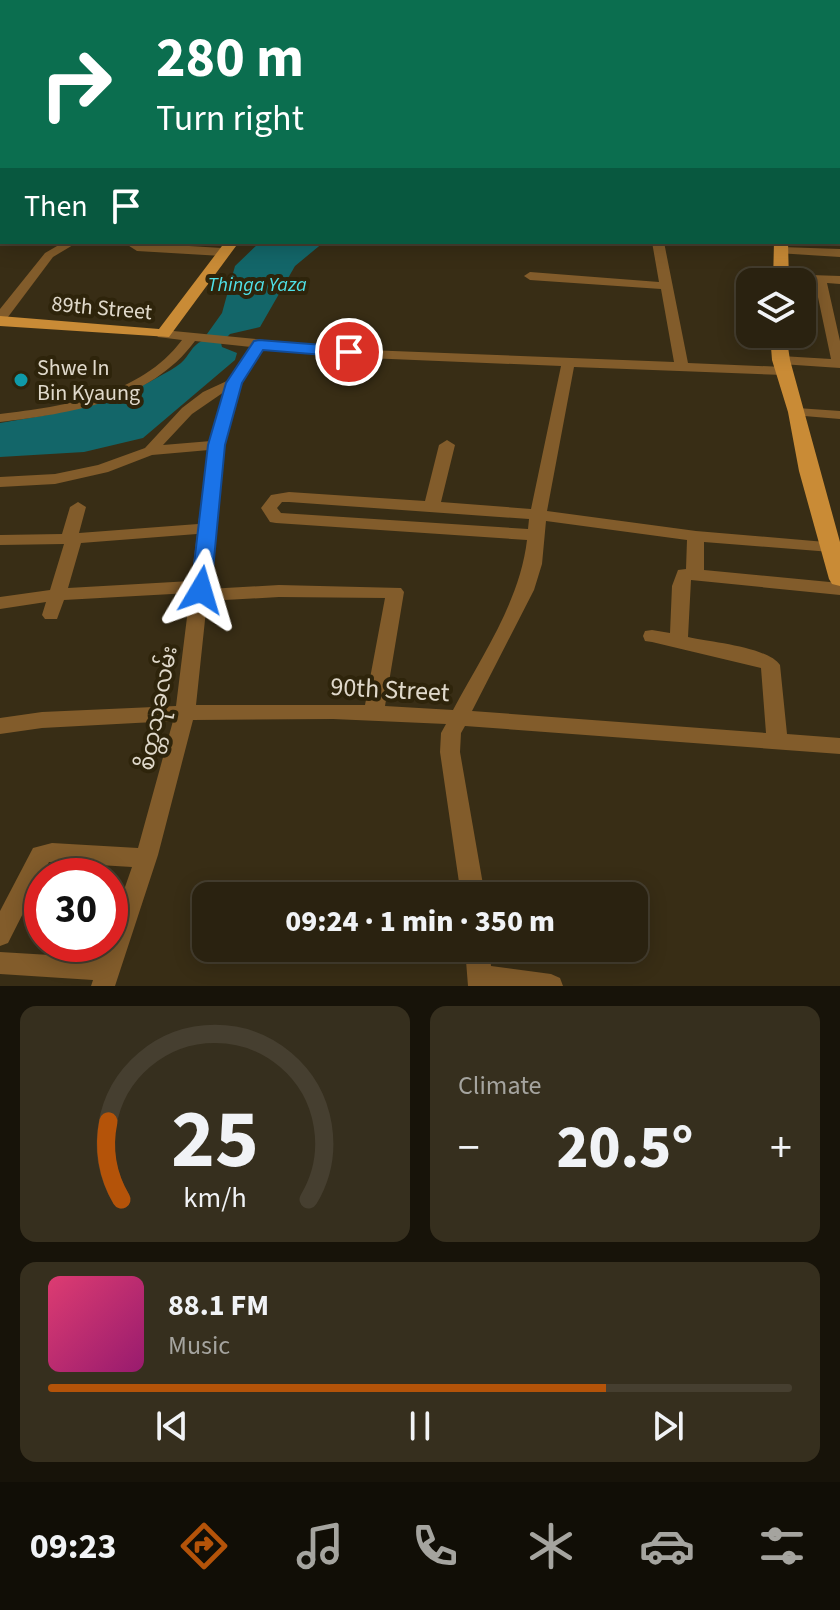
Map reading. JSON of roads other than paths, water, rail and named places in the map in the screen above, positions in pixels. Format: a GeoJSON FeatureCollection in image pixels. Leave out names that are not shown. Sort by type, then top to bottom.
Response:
{"type":"FeatureCollection","features":[{"type":"Feature","properties":{"kind":"main road"},"geometry":{"type":"LineString","coordinates":[[781,246],[781,268]]}},
{"type":"Feature","properties":{"kind":"main road"},"geometry":{"type":"LineString","coordinates":[[163,334],[227,247]]}},
{"type":"Feature","properties":{"kind":"main road","name":"89th Street"},"geometry":{"type":"LineString","coordinates":[[0,319],[163,334]]}},
{"type":"Feature","properties":{"kind":"main road"},"geometry":{"type":"LineString","coordinates":[[780,348],[782,366],[833,541],[840,579]]}},
{"type":"Feature","properties":{"kind":"street"},"geometry":{"type":"LineString","coordinates":[[0,319],[49,255],[68,244]]}},
{"type":"Feature","properties":{"kind":"street"},"geometry":{"type":"LineString","coordinates":[[132,244],[137,248],[227,247]]}},
{"type":"Feature","properties":{"kind":"street"},"geometry":{"type":"LineString","coordinates":[[658,244],[682,368]]}},
{"type":"Feature","properties":{"kind":"street"},"geometry":{"type":"LineString","coordinates":[[781,246],[840,253]]}},
{"type":"Feature","properties":{"kind":"street"},"geometry":{"type":"LineString","coordinates":[[530,276],[666,286]]}},
{"type":"Feature","properties":{"kind":"street"},"geometry":{"type":"LineString","coordinates":[[816,279],[840,280]]}},
{"type":"Feature","properties":{"kind":"street"},"geometry":{"type":"LineString","coordinates":[[782,366],[840,364],[829,329],[835,310],[820,279]]}},
{"type":"Feature","properties":{"kind":"street","name":"89th Street"},"geometry":{"type":"LineString","coordinates":[[163,334],[367,354],[682,368],[782,366]]}},
{"type":"Feature","properties":{"kind":"street"},"geometry":{"type":"LineString","coordinates":[[0,418],[66,408],[136,384],[178,357],[195,337]]}},
{"type":"Feature","properties":{"kind":"street","name":"စိတ္တသုခလမ်း"},"geometry":{"type":"LineString","coordinates":[[106,978],[146,858],[185,713],[217,445],[234,383],[259,345]]}},
{"type":"Feature","properties":{"kind":"street"},"geometry":{"type":"LineString","coordinates":[[471,882],[450,752],[451,733],[515,614],[533,564],[538,515],[568,363]]}},
{"type":"Feature","properties":{"kind":"street"},"geometry":{"type":"LineString","coordinates":[[150,451],[174,422],[198,401],[234,383]]}},
{"type":"Feature","properties":{"kind":"street"},"geometry":{"type":"LineString","coordinates":[[797,412],[840,415]]}},
{"type":"Feature","properties":{"kind":"street"},"geometry":{"type":"LineString","coordinates":[[0,482],[75,476],[150,451],[217,445]]}},
{"type":"Feature","properties":{"kind":"street"},"geometry":{"type":"LineString","coordinates":[[432,506],[447,445]]}},
{"type":"Feature","properties":{"kind":"street"},"geometry":{"type":"LineString","coordinates":[[537,535],[276,518],[269,508],[277,498],[289,497],[538,515],[696,536],[833,541]]}},
{"type":"Feature","properties":{"kind":"street"},"geometry":{"type":"LineString","coordinates":[[51,615],[78,507]]}},
{"type":"Feature","properties":{"kind":"street"},"geometry":{"type":"LineString","coordinates":[[0,540],[208,528]]}},
{"type":"Feature","properties":{"kind":"street"},"geometry":{"type":"LineString","coordinates":[[695,575],[696,536]]}},
{"type":"Feature","properties":{"kind":"street"},"geometry":{"type":"LineString","coordinates":[[679,641],[683,575],[840,589]]}},
{"type":"Feature","properties":{"kind":"street"},"geometry":{"type":"LineString","coordinates":[[0,603],[56,595],[201,590],[395,592],[374,713]]}},
{"type":"Feature","properties":{"kind":"street"},"geometry":{"type":"LineString","coordinates":[[652,636],[763,660],[770,665],[777,741]]}},
{"type":"Feature","properties":{"kind":"street","name":"90th Street"},"geometry":{"type":"LineString","coordinates":[[0,726],[42,720],[185,713],[374,713],[840,746]]}},
{"type":"Feature","properties":{"kind":"street"},"geometry":{"type":"LineString","coordinates":[[0,935],[37,859],[45,853],[146,858]]}},
{"type":"Feature","properties":{"kind":"street"},"geometry":{"type":"LineString","coordinates":[[0,963],[106,978]]}},
{"type":"Feature","properties":{"kind":"street"},"geometry":{"type":"LineString","coordinates":[[479,981],[551,986]]}},
{"type":"Feature","properties":{"kind":"water","name":"Thinga Yaza"},"geometry":{"type":"Polygon","coordinates":[[[258,244],[322,244],[295,266],[260,327],[230,334],[221,343],[222,347],[237,353],[235,360],[143,438],[84,452],[0,457],[0,423],[102,401],[141,386],[181,363],[222,313],[235,266],[258,244]]]}},
{"type":"Feature","properties":{"kind":"place","name":"Shwe In Bin Kyaung"},"geometry":{"type":"Point","coordinates":[21,380]}}]}
